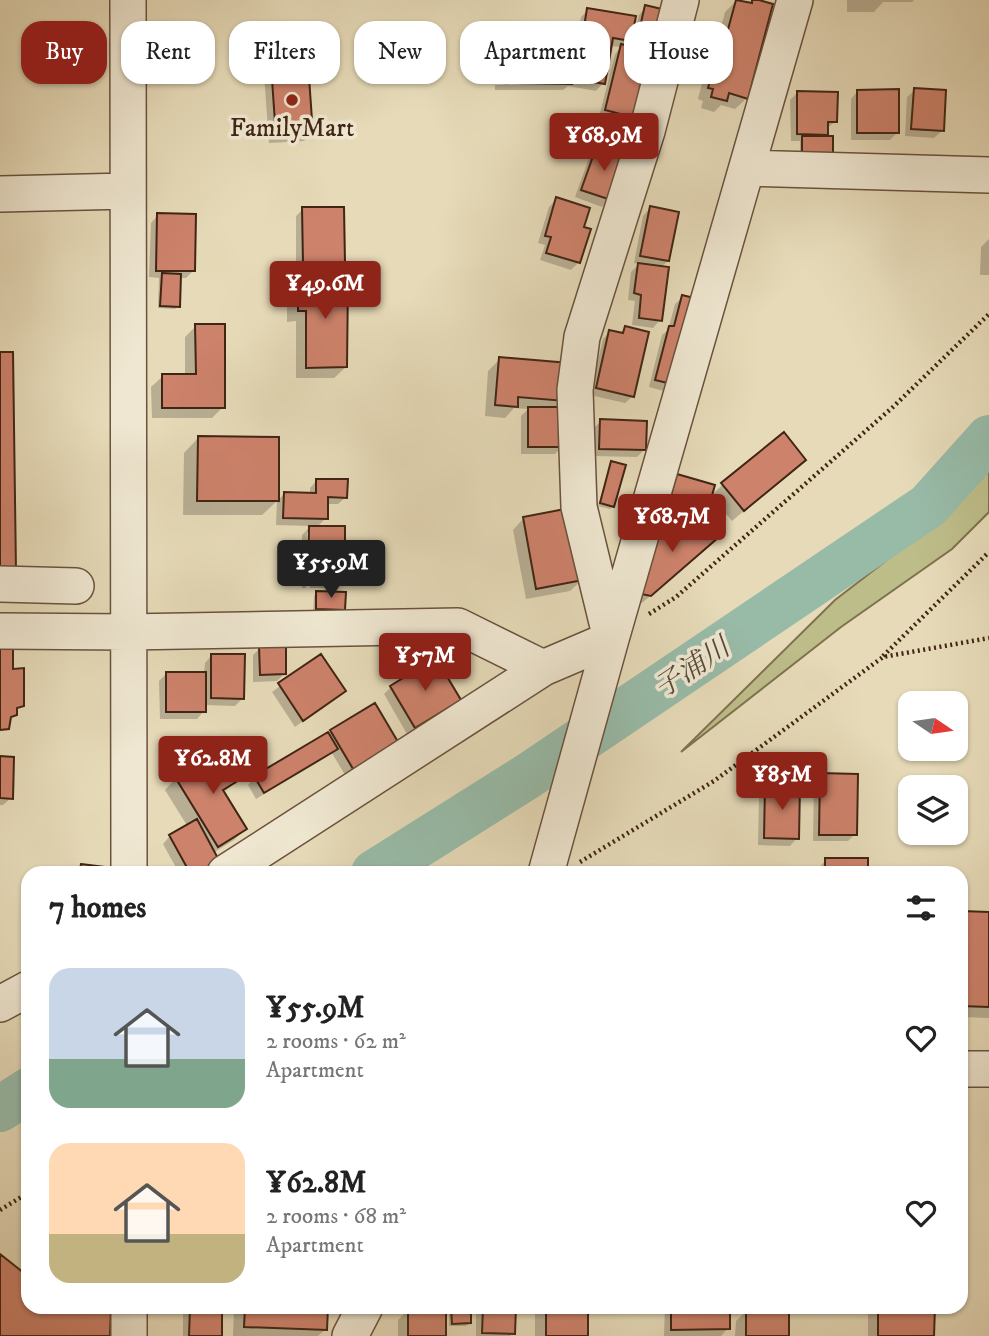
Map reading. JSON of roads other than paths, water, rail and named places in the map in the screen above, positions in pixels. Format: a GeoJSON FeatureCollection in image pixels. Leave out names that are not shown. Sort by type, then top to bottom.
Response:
{"type":"FeatureCollection","features":[{"type":"Feature","properties":{"kind":"street"},"geometry":{"type":"LineString","coordinates":[[128,0],[129,866]]}},
{"type":"Feature","properties":{"kind":"street"},"geometry":{"type":"LineString","coordinates":[[611,639],[579,507],[575,390],[582,337],[647,131],[681,0]]}},
{"type":"Feature","properties":{"kind":"street"},"geometry":{"type":"LineString","coordinates":[[557,866],[611,639],[795,0]]}},
{"type":"Feature","properties":{"kind":"street"},"geometry":{"type":"LineString","coordinates":[[748,169],[989,175]]}},
{"type":"Feature","properties":{"kind":"street"},"geometry":{"type":"LineString","coordinates":[[0,194],[128,191]]}},
{"type":"Feature","properties":{"kind":"street"},"geometry":{"type":"LineString","coordinates":[[0,584],[76,586]]}},
{"type":"Feature","properties":{"kind":"street"},"geometry":{"type":"LineString","coordinates":[[0,631],[127,632],[458,626],[543,668]]}},
{"type":"Feature","properties":{"kind":"street"},"geometry":{"type":"LineString","coordinates":[[236,866],[543,668],[611,639]]}},
{"type":"Feature","properties":{"kind":"street"},"geometry":{"type":"LineString","coordinates":[[0,1004],[21,993]]}},
{"type":"Feature","properties":{"kind":"street"},"geometry":{"type":"LineString","coordinates":[[968,1069],[989,1069]]}},
{"type":"Feature","properties":{"kind":"street"},"geometry":{"type":"LineString","coordinates":[[129,1314],[129,1336]]}},
{"type":"Feature","properties":{"kind":"street"},"geometry":{"type":"LineString","coordinates":[[350,1336],[361,1314]]}},
{"type":"Feature","properties":{"kind":"waterway","name":"子浦川"},"geometry":{"type":"LineString","coordinates":[[385,866],[528,776],[928,506],[989,438]]}},
{"type":"Feature","properties":{"kind":"waterway","name":"子浦川"},"geometry":{"type":"LineString","coordinates":[[0,1109],[21,1096]]}},
{"type":"Feature","properties":{"kind":"place","name":"FamilyMart"},"geometry":{"type":"Point","coordinates":[292,100]}}]}
